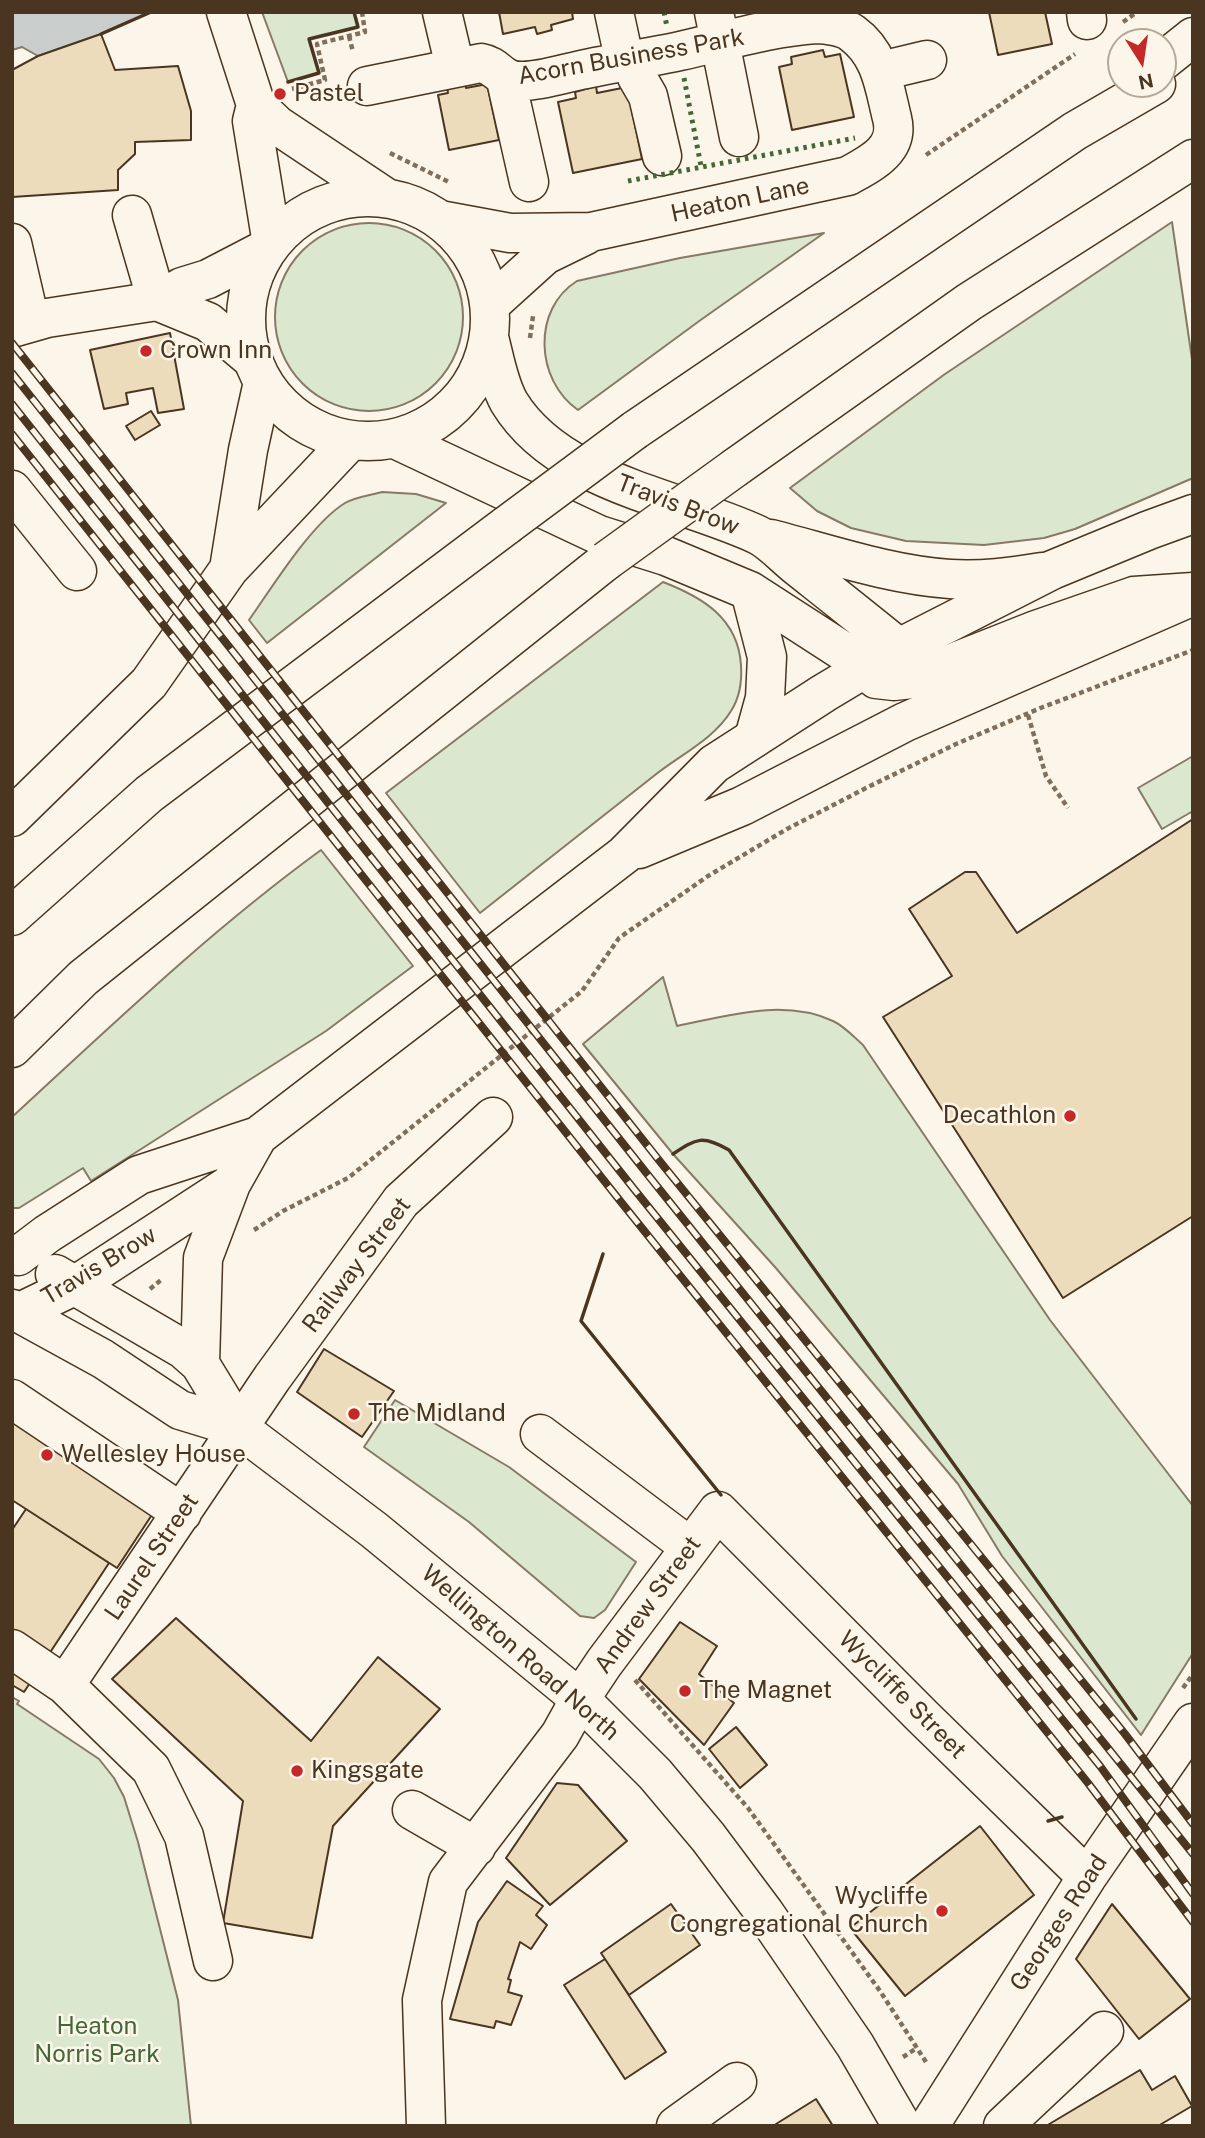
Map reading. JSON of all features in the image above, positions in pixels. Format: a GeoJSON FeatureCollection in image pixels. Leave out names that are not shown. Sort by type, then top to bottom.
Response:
{"type":"FeatureCollection","features":[{"type":"Feature","properties":{"kind":"main road"},"geometry":{"type":"LineString","coordinates":[[226,12],[256,105],[277,125],[385,198]]}},
{"type":"Feature","properties":{"kind":"main road"},"geometry":{"type":"LineString","coordinates":[[442,12],[455,67]]}},
{"type":"Feature","properties":{"kind":"main road"},"geometry":{"type":"LineString","coordinates":[[614,12],[629,62],[648,96],[662,156]]}},
{"type":"Feature","properties":{"kind":"main road","name":"Acorn Business Park"},"geometry":{"type":"LineString","coordinates":[[367,86],[455,67],[488,64],[506,80],[524,82],[607,64],[629,62],[718,27],[817,18],[850,31],[864,44],[881,71],[894,125],[884,154]]}},
{"type":"Feature","properties":{"kind":"main road"},"geometry":{"type":"LineString","coordinates":[[718,27],[739,137]]}},
{"type":"Feature","properties":{"kind":"main road"},"geometry":{"type":"LineString","coordinates":[[1177,50],[1193,37]]}},
{"type":"Feature","properties":{"kind":"main road"},"geometry":{"type":"LineString","coordinates":[[881,71],[927,60]]}},
{"type":"Feature","properties":{"kind":"main road"},"geometry":{"type":"LineString","coordinates":[[1177,72],[1193,63]]}},
{"type":"Feature","properties":{"kind":"main road"},"geometry":{"type":"LineString","coordinates":[[506,80],[529,182]]}},
{"type":"Feature","properties":{"kind":"main road"},"geometry":{"type":"LineString","coordinates":[[1075,131],[1116,98]]}},
{"type":"Feature","properties":{"kind":"main road"},"geometry":{"type":"LineString","coordinates":[[12,916],[149,794],[635,430],[1075,131],[1132,98]]}},
{"type":"Feature","properties":{"kind":"main road"},"geometry":{"type":"LineString","coordinates":[[229,569],[248,450],[257,370],[247,300],[265,245],[252,121],[256,105]]}},
{"type":"Feature","properties":{"kind":"main road","name":"Heaton Lane"},"geometry":{"type":"LineString","coordinates":[[452,204],[510,233],[591,232],[827,182],[848,176],[884,154]]}},
{"type":"Feature","properties":{"kind":"main road"},"geometry":{"type":"LineString","coordinates":[[12,1048],[83,978],[606,561],[968,302],[1193,159]]}},
{"type":"Feature","properties":{"kind":"main road"},"geometry":{"type":"LineString","coordinates":[[12,243],[21,325],[157,301],[182,287],[208,279],[265,245],[314,208],[355,197],[385,198],[426,211],[452,204],[493,302],[490,341],[478,375],[457,404],[429,425],[395,439],[349,442],[315,428],[295,416],[257,370],[208,323],[157,301]]}},
{"type":"Feature","properties":{"kind":"main road"},"geometry":{"type":"LineString","coordinates":[[132,215],[157,301]]}},
{"type":"Feature","properties":{"kind":"main road","name":"Heaton Lane"},"geometry":{"type":"LineString","coordinates":[[493,302],[545,255],[591,232]]}},
{"type":"Feature","properties":{"kind":"main road","name":"Travis Brow"},"geometry":{"type":"LineString","coordinates":[[490,341],[508,399],[524,423],[560,453],[627,487],[723,519],[759,536],[906,663]]}},
{"type":"Feature","properties":{"kind":"main road"},"geometry":{"type":"LineString","coordinates":[[395,439],[599,535],[666,556],[750,591],[849,656],[864,669]]}},
{"type":"Feature","properties":{"kind":"main road"},"geometry":{"type":"LineString","coordinates":[[12,817],[149,683],[229,569],[349,442]]}},
{"type":"Feature","properties":{"kind":"main road"},"geometry":{"type":"LineString","coordinates":[[12,490],[76,570]]}},
{"type":"Feature","properties":{"kind":"main road","name":"Travis Brow"},"geometry":{"type":"LineString","coordinates":[[258,1136],[231,1185],[76,1285],[15,1311],[15,1255],[139,1175],[258,1136],[624,855],[714,764],[864,669],[906,663],[1052,570],[1193,514]]}},
{"type":"Feature","properties":{"kind":"main road"},"geometry":{"type":"LineString","coordinates":[[759,536],[898,571],[949,579],[993,579],[1052,570]]}},
{"type":"Feature","properties":{"kind":"main road"},"geometry":{"type":"LineString","coordinates":[[750,591],[767,657],[765,698],[754,737]]}},
{"type":"Feature","properties":{"kind":"main road"},"geometry":{"type":"LineString","coordinates":[[905,722],[906,663],[1024,635],[1134,596],[1193,594]]}},
{"type":"Feature","properties":{"kind":"main road","name":"Travis Brow"},"geometry":{"type":"LineString","coordinates":[[624,855],[742,806],[905,722],[1193,594]]}},
{"type":"Feature","properties":{"kind":"main road","name":"Railway Street"},"geometry":{"type":"LineString","coordinates":[[239,1428],[271,1378],[401,1202],[493,1117]]}},
{"type":"Feature","properties":{"kind":"main road"},"geometry":{"type":"LineString","coordinates":[[200,1364],[203,1258],[231,1185]]}},
{"type":"Feature","properties":{"kind":"main road","name":"Wellington Road North"},"geometry":{"type":"LineString","coordinates":[[15,1255],[76,1285],[183,1349],[200,1364],[239,1428]]}},
{"type":"Feature","properties":{"kind":"main road","name":"Wellington Road North"},"geometry":{"type":"LineString","coordinates":[[15,1311],[103,1359],[180,1410],[239,1428],[374,1530],[580,1699],[655,1774],[708,1837],[764,1912],[855,2045],[902,2126]]}},
{"type":"Feature","properties":{"kind":"main road"},"geometry":{"type":"LineString","coordinates":[[12,1399],[182,1513]]}},
{"type":"Feature","properties":{"kind":"main road","name":"Laurel Street"},"geometry":{"type":"LineString","coordinates":[[65,1685],[239,1428]]}},
{"type":"Feature","properties":{"kind":"main road"},"geometry":{"type":"LineString","coordinates":[[540,1434],[690,1547]]}},
{"type":"Feature","properties":{"kind":"main road","name":"Andrew Street"},"geometry":{"type":"LineString","coordinates":[[426,2126],[422,2000],[448,1882],[560,1735],[604,1663],[718,1511]]}},
{"type":"Feature","properties":{"kind":"main road","name":"Wycliffe Street"},"geometry":{"type":"LineString","coordinates":[[718,1511],[1087,1877]]}},
{"type":"Feature","properties":{"kind":"main road"},"geometry":{"type":"LineString","coordinates":[[12,1649],[65,1685],[151,1769],[184,1836],[213,1961]]}},
{"type":"Feature","properties":{"kind":"main road","name":"Georges Road"},"geometry":{"type":"LineString","coordinates":[[929,2126],[1087,1877],[1193,1723]]}},
{"type":"Feature","properties":{"kind":"main road"},"geometry":{"type":"LineString","coordinates":[[412,1810],[476,1847]]}},
{"type":"Feature","properties":{"kind":"main road"},"geometry":{"type":"LineString","coordinates":[[1003,2126],[1104,2031]]}},
{"type":"Feature","properties":{"kind":"main road"},"geometry":{"type":"LineString","coordinates":[[676,2126],[737,2082]]}},
{"type":"Feature","properties":{"kind":"path"},"geometry":{"type":"LineString","coordinates":[[290,90],[325,80],[317,44],[365,32],[362,12]]}},
{"type":"Feature","properties":{"kind":"path"},"geometry":{"type":"LineString","coordinates":[[884,154],[915,162],[1092,27],[1137,12]]}},
{"type":"Feature","properties":{"kind":"path"},"geometry":{"type":"LineString","coordinates":[[388,152],[452,204]]}},
{"type":"Feature","properties":{"kind":"path"},"geometry":{"type":"LineString","coordinates":[[530,343],[529,330],[536,303]]}},
{"type":"Feature","properties":{"kind":"path"},"geometry":{"type":"LineString","coordinates":[[252,1232],[284,1211],[348,1178],[582,991],[619,938],[708,876],[787,829],[956,744],[1193,650]]}},
{"type":"Feature","properties":{"kind":"path"},"geometry":{"type":"LineString","coordinates":[[1028,715],[1046,776],[1068,808]]}},
{"type":"Feature","properties":{"kind":"path"},"geometry":{"type":"LineString","coordinates":[[629,1672],[640,1689],[755,1819],[880,1992],[929,2068]]}},
{"type":"Feature","properties":{"kind":"green space"},"geometry":{"type":"Polygon","coordinates":[[[262,12],[354,12],[358,27],[309,39],[319,73],[288,82],[262,12]]]}},
{"type":"Feature","properties":{"kind":"green space"},"geometry":{"type":"Polygon","coordinates":[[[1172,222],[1193,366],[1193,478],[1075,529],[1044,538],[984,545],[906,541],[851,528],[817,511],[790,488],[945,374],[1172,222]]]}},
{"type":"Feature","properties":{"kind":"green space"},"geometry":{"type":"Polygon","coordinates":[[[369,223],[405,230],[435,251],[456,281],[463,317],[456,353],[435,383],[405,404],[369,411],[333,404],[303,383],[282,353],[275,317],[282,281],[303,251],[333,230],[369,223]]]}},
{"type":"Feature","properties":{"kind":"green space"},"geometry":{"type":"Polygon","coordinates":[[[824,233],[578,410],[564,397],[553,381],[544,345],[546,326],[562,293],[577,281],[680,258],[824,233]]]}},
{"type":"Feature","properties":{"kind":"green space"},"geometry":{"type":"Polygon","coordinates":[[[382,492],[416,494],[446,503],[267,643],[249,620],[293,557],[319,525],[345,503],[382,492]]]}},
{"type":"Feature","properties":{"kind":"green space"},"geometry":{"type":"Polygon","coordinates":[[[663,582],[704,602],[716,612],[733,634],[741,671],[740,688],[734,706],[724,721],[706,738],[480,913],[386,793],[663,582]]]}},
{"type":"Feature","properties":{"kind":"green space"},"geometry":{"type":"Polygon","coordinates":[[[1193,756],[1193,811],[1162,829],[1138,788],[1193,756]]]}},
{"type":"Feature","properties":{"kind":"green space"},"geometry":{"type":"Polygon","coordinates":[[[321,850],[413,966],[326,1031],[91,1181],[83,1168],[19,1208],[12,1208],[12,1117],[201,946],[321,850]]]}},
{"type":"Feature","properties":{"kind":"green space"},"geometry":{"type":"Polygon","coordinates":[[[663,977],[677,1026],[755,1011],[795,1011],[833,1021],[863,1045],[1050,1320],[1193,1506],[1193,1653],[1141,1735],[1002,1556],[958,1484],[775,1267],[673,1154],[583,1044],[663,977]]]}},
{"type":"Feature","properties":{"kind":"green space"},"geometry":{"type":"Polygon","coordinates":[[[395,1400],[509,1467],[636,1562],[605,1610],[594,1618],[580,1616],[469,1522],[364,1447],[395,1400]]]}},
{"type":"Feature","properties":{"kind":"green space","name":"Heaton Norris Park"},"geometry":{"type":"Polygon","coordinates":[[[12,1697],[19,1701],[17,1704],[99,1759],[124,1797],[178,2000],[191,2126],[12,2126],[12,1697]]]}},
{"type":"Feature","properties":{"kind":"shaded area"},"geometry":{"type":"Polygon","coordinates":[[[12,12],[151,12],[101,34],[38,56],[22,47],[12,50],[12,12]]]}},
{"type":"Feature","properties":{"kind":"building"},"geometry":{"type":"Polygon","coordinates":[[[499,12],[572,12],[573,19],[551,25],[552,30],[537,34],[535,27],[503,34],[499,12]]]}},
{"type":"Feature","properties":{"kind":"building"},"geometry":{"type":"Polygon","coordinates":[[[989,12],[1045,12],[1052,44],[998,55],[989,12]]]}},
{"type":"Feature","properties":{"kind":"building"},"geometry":{"type":"Polygon","coordinates":[[[101,34],[115,70],[178,66],[191,111],[191,140],[135,142],[135,154],[118,170],[118,190],[12,197],[12,70],[38,56],[101,34]]]}},
{"type":"Feature","properties":{"kind":"building"},"geometry":{"type":"Polygon","coordinates":[[[823,50],[825,57],[840,54],[854,117],[792,130],[779,67],[792,64],[791,57],[823,50]]]}},
{"type":"Feature","properties":{"kind":"building"},"geometry":{"type":"Polygon","coordinates":[[[465,84],[466,88],[487,84],[499,140],[449,150],[438,95],[448,93],[447,87],[465,84]]]}},
{"type":"Feature","properties":{"kind":"building"},"geometry":{"type":"Polygon","coordinates":[[[596,86],[597,93],[627,87],[642,159],[573,173],[558,102],[576,98],[575,92],[596,86]]]}},
{"type":"Feature","properties":{"kind":"building"},"geometry":{"type":"Polygon","coordinates":[[[170,333],[184,409],[158,413],[153,388],[126,393],[128,404],[104,409],[90,350],[170,333]]]}},
{"type":"Feature","properties":{"kind":"building"},"geometry":{"type":"Polygon","coordinates":[[[151,411],[160,425],[135,440],[126,426],[151,411]]]}},
{"type":"Feature","properties":{"kind":"building","name":"Decathlon"},"geometry":{"type":"Polygon","coordinates":[[[1193,819],[1193,1216],[1063,1298],[883,1017],[952,976],[909,909],[965,872],[976,872],[1017,933],[1193,819]]]}},
{"type":"Feature","properties":{"kind":"building","name":"The Midland"},"geometry":{"type":"Polygon","coordinates":[[[324,1349],[394,1391],[362,1437],[297,1392],[324,1349]]]}},
{"type":"Feature","properties":{"kind":"building","name":"Wellesley House"},"geometry":{"type":"Polygon","coordinates":[[[12,1409],[159,1504],[117,1568],[12,1500],[12,1409]]]}},
{"type":"Feature","properties":{"kind":"building"},"geometry":{"type":"Polygon","coordinates":[[[26,1509],[109,1563],[24,1692],[12,1685],[12,1530],[26,1509]]]}},
{"type":"Feature","properties":{"kind":"building","name":"Kingsgate"},"geometry":{"type":"Polygon","coordinates":[[[176,1618],[311,1741],[378,1657],[440,1709],[333,1826],[312,1938],[223,1923],[243,1801],[112,1679],[176,1618]]]}},
{"type":"Feature","properties":{"kind":"building","name":"The Magnet"},"geometry":{"type":"Polygon","coordinates":[[[680,1622],[717,1646],[699,1674],[734,1703],[704,1745],[639,1679],[680,1622]]]}},
{"type":"Feature","properties":{"kind":"building"},"geometry":{"type":"Polygon","coordinates":[[[736,1727],[767,1765],[740,1788],[709,1749],[736,1727]]]}},
{"type":"Feature","properties":{"kind":"building"},"geometry":{"type":"Polygon","coordinates":[[[557,1783],[578,1785],[627,1841],[550,1905],[506,1858],[557,1783]]]}},
{"type":"Feature","properties":{"kind":"building","name":"Wycliffe Congregational Church"},"geometry":{"type":"Polygon","coordinates":[[[980,1826],[1034,1895],[905,1996],[850,1928],[980,1826]]]}},
{"type":"Feature","properties":{"kind":"building"},"geometry":{"type":"Polygon","coordinates":[[[507,1881],[543,1906],[536,1915],[547,1925],[531,1949],[520,1942],[508,1979],[511,1980],[508,1992],[522,1996],[511,2025],[496,2021],[494,2028],[450,2019],[478,1922],[507,1881]]]}},
{"type":"Feature","properties":{"kind":"building"},"geometry":{"type":"Polygon","coordinates":[[[671,1904],[700,1945],[629,1995],[601,1953],[671,1904]]]}},
{"type":"Feature","properties":{"kind":"building"},"geometry":{"type":"Polygon","coordinates":[[[1112,1904],[1190,1999],[1139,2039],[1076,1959],[1112,1904]]]}},
{"type":"Feature","properties":{"kind":"building"},"geometry":{"type":"Polygon","coordinates":[[[605,1959],[666,2052],[625,2079],[564,1985],[605,1959]]]}},
{"type":"Feature","properties":{"kind":"building"},"geometry":{"type":"Polygon","coordinates":[[[1140,2070],[1152,2090],[1175,2076],[1192,2106],[1158,2126],[1046,2126],[1140,2070]]]}},
{"type":"Feature","properties":{"kind":"building"},"geometry":{"type":"Polygon","coordinates":[[[816,2099],[833,2126],[777,2126],[776,2124],[816,2099]]]}},
{"type":"Feature","properties":{"kind":"railway"},"geometry":{"type":"LineString","coordinates":[[12,343],[662,1164],[1125,1734],[1193,1824]]}},
{"type":"Feature","properties":{"kind":"railway"},"geometry":{"type":"LineString","coordinates":[[12,373],[648,1175],[1193,1854]]}},
{"type":"Feature","properties":{"kind":"railway"},"geometry":{"type":"LineString","coordinates":[[12,404],[634,1189],[1100,1766],[1193,1894]]}},
{"type":"Feature","properties":{"kind":"railway"},"geometry":{"type":"LineString","coordinates":[[12,434],[621,1202],[1088,1783],[1193,1922]]}},
{"type":"Feature","properties":{"kind":"hedge"},"geometry":{"type":"LineString","coordinates":[[664,12],[667,27]]}},
{"type":"Feature","properties":{"kind":"hedge"},"geometry":{"type":"LineString","coordinates":[[684,78],[701,166]]}},
{"type":"Feature","properties":{"kind":"hedge"},"geometry":{"type":"LineString","coordinates":[[628,181],[855,138]]}},
{"type":"Feature","properties":{"kind":"wall"},"geometry":{"type":"LineString","coordinates":[[101,34],[151,12]]}},
{"type":"Feature","properties":{"kind":"wall"},"geometry":{"type":"LineString","coordinates":[[288,82],[319,73],[309,39],[358,27],[354,12]]}},
{"type":"Feature","properties":{"kind":"wall"},"geometry":{"type":"LineString","coordinates":[[673,1154],[700,1140],[713,1142],[729,1150],[1136,1719]]}},
{"type":"Feature","properties":{"kind":"wall"},"geometry":{"type":"LineString","coordinates":[[603,1254],[581,1321],[721,1495]]}},
{"type":"Feature","properties":{"kind":"wall"},"geometry":{"type":"LineString","coordinates":[[1048,1821],[1062,1817]]}},
{"type":"Feature","properties":{"kind":"place","name":"Pastel"},"geometry":{"type":"Point","coordinates":[280,94]}},
{"type":"Feature","properties":{"kind":"place","name":"Crown Inn"},"geometry":{"type":"Point","coordinates":[146,351]}},
{"type":"Feature","properties":{"kind":"place","name":"Decathlon"},"geometry":{"type":"Point","coordinates":[1070,1116]}},
{"type":"Feature","properties":{"kind":"place","name":"The Midland"},"geometry":{"type":"Point","coordinates":[354,1414]}},
{"type":"Feature","properties":{"kind":"place","name":"Wellesley House"},"geometry":{"type":"Point","coordinates":[47,1455]}},
{"type":"Feature","properties":{"kind":"place","name":"The Magnet"},"geometry":{"type":"Point","coordinates":[685,1691]}},
{"type":"Feature","properties":{"kind":"place","name":"Kingsgate"},"geometry":{"type":"Point","coordinates":[297,1771]}},
{"type":"Feature","properties":{"kind":"place","name":"Wycliffe Congregational Church"},"geometry":{"type":"Point","coordinates":[942,1911]}}]}
